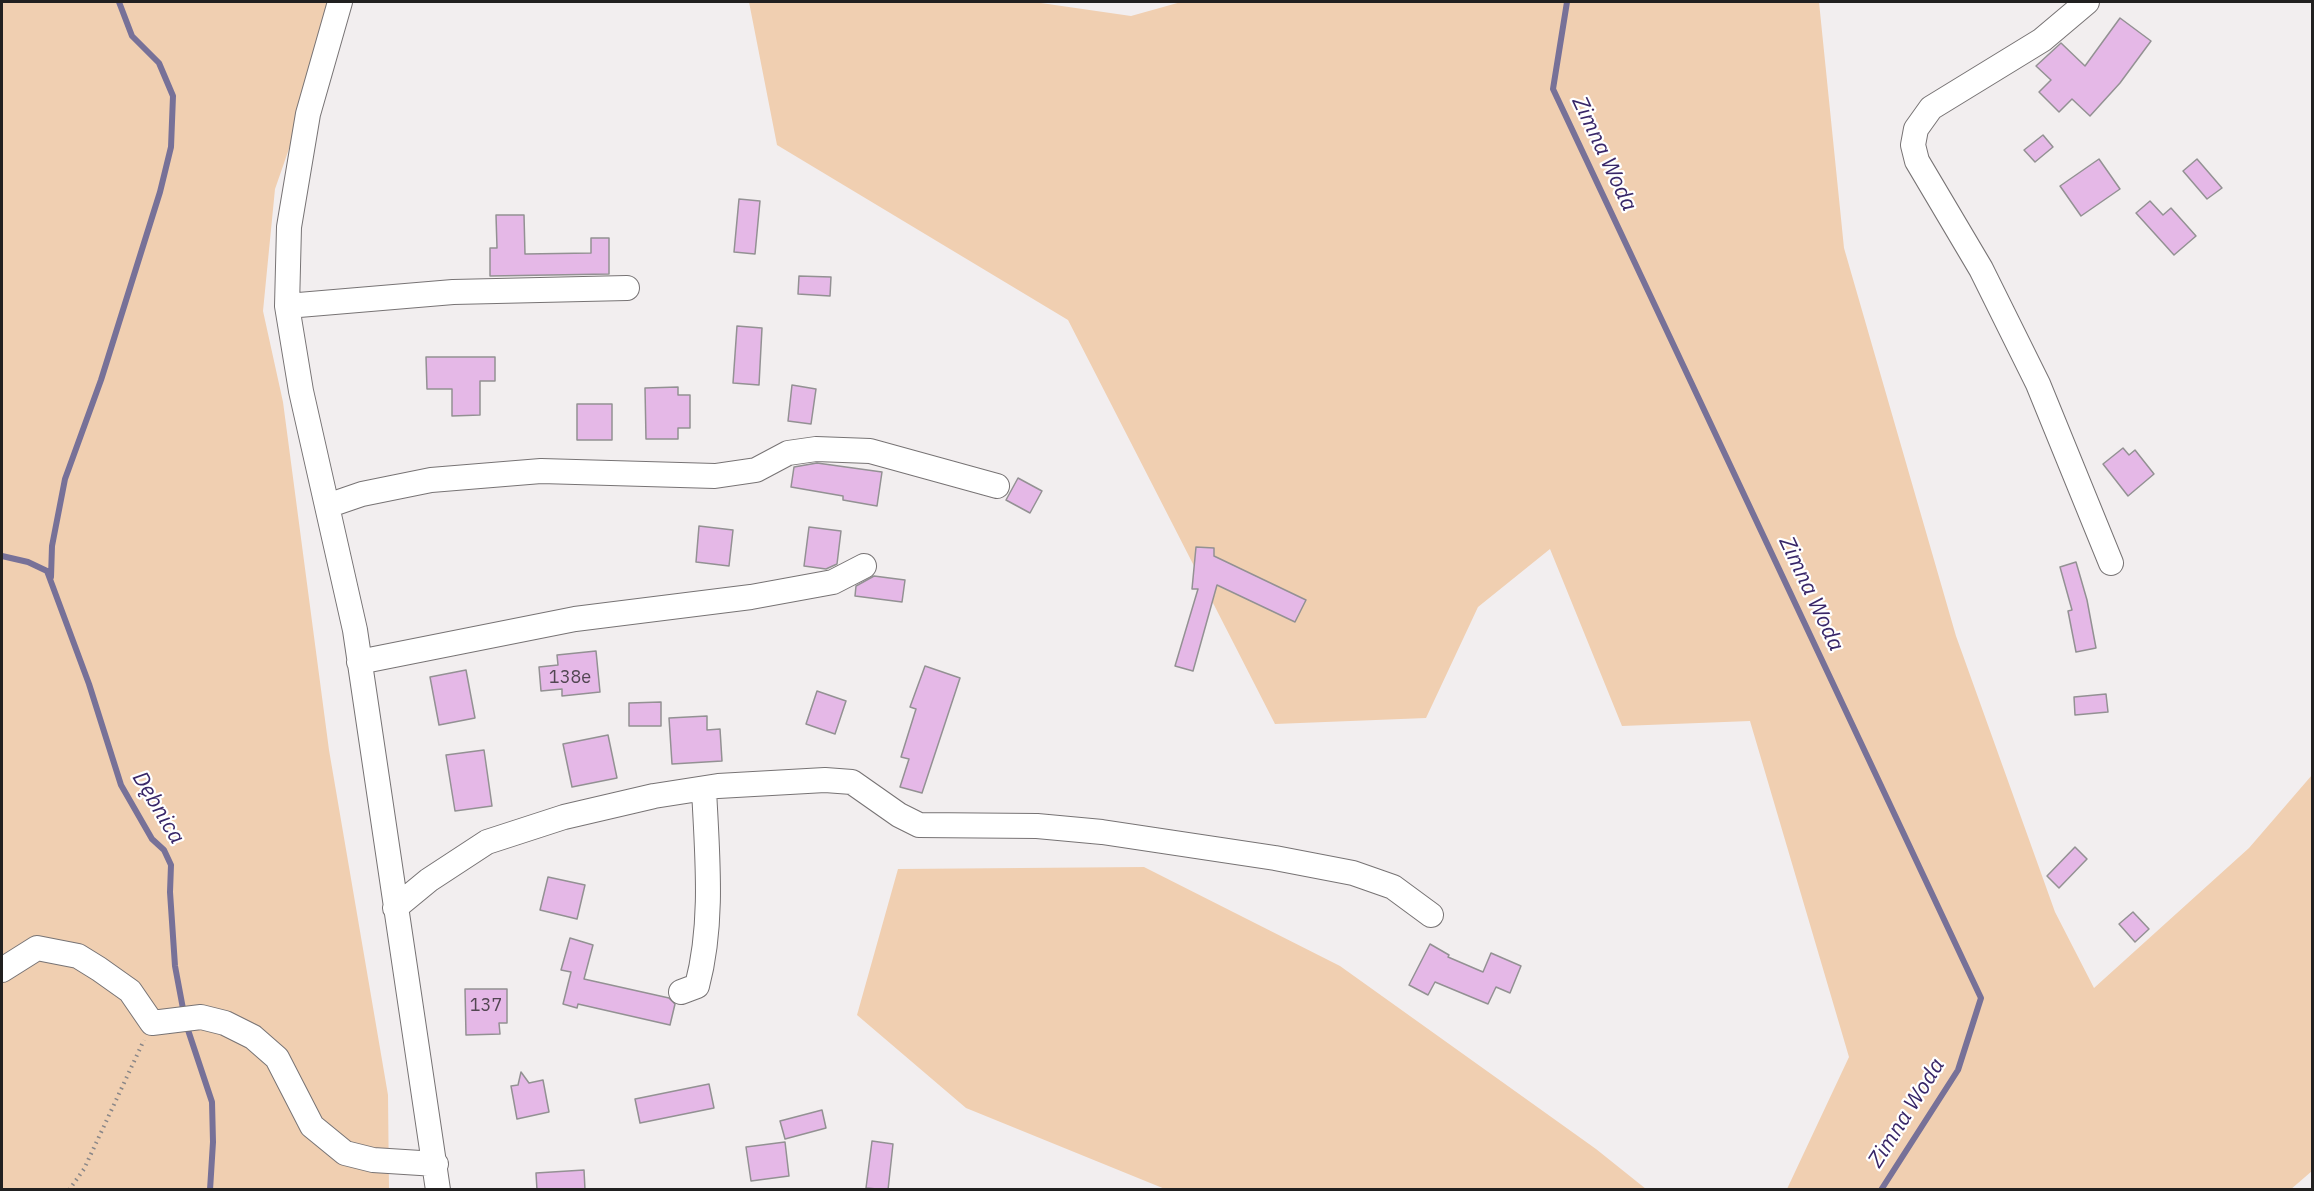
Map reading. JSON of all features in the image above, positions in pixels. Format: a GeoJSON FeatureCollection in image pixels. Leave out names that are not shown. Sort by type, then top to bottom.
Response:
{"type":"FeatureCollection","features":[{"type":"Feature","properties":{"kind":"street"},"geometry":{"type":"LineString","coordinates":[[340,2],[308,114],[290,227],[287,306],[301,391],[355,630],[395,908],[436,1164],[438,1190]]}},
{"type":"Feature","properties":{"kind":"street"},"geometry":{"type":"LineString","coordinates":[[2087,2],[2042,40],[1931,108],[1916,129],[1913,145],[1917,161],[1981,269],[2038,384],[2111,563]]}},
{"type":"Feature","properties":{"kind":"street"},"geometry":{"type":"LineString","coordinates":[[287,306],[453,292],[627,288]]}},
{"type":"Feature","properties":{"kind":"street"},"geometry":{"type":"LineString","coordinates":[[327,506],[362,494],[431,480],[519,473],[647,472],[715,476],[756,470],[788,453],[816,449],[870,452],[997,486]]}},
{"type":"Feature","properties":{"kind":"street"},"geometry":{"type":"LineString","coordinates":[[359,662],[575,620],[751,597],[833,582],[864,566]]}},
{"type":"Feature","properties":{"kind":"street"},"geometry":{"type":"LineString","coordinates":[[395,908],[429,879],[486,842],[564,816],[654,796],[704,789],[825,780],[852,782],[899,815],[919,825],[1037,826],[1102,832],[1275,858],[1353,873],[1393,887],[1431,915]]}},
{"type":"Feature","properties":{"kind":"street"},"geometry":{"type":"LineString","coordinates":[[681,992],[697,986],[704,961],[709,883],[704,789]]}},
{"type":"Feature","properties":{"kind":"street"},"geometry":{"type":"LineString","coordinates":[[2,970],[37,948],[78,956],[130,991],[152,1023],[201,1017],[225,1023],[253,1037],[277,1058],[312,1126],[345,1153],[374,1160],[436,1164]]}},
{"type":"Feature","properties":{"kind":"path"},"geometry":{"type":"LineString","coordinates":[[69,1190],[84,1169],[152,1023]]}},
{"type":"Feature","properties":{"kind":"shaded area"},"geometry":{"type":"Polygon","coordinates":[[[2,2],[340,2],[275,189],[263,311],[283,402],[329,750],[388,1095],[389,1189],[2,1190],[2,2]]]}},
{"type":"Feature","properties":{"kind":"shaded area"},"geometry":{"type":"Polygon","coordinates":[[[749,2],[1034,2],[1131,16],[1181,2],[1819,2],[1844,248],[1956,636],[2055,912],[2094,988],[2249,848],[2312,775],[2312,1171],[2290,1190],[1787,1189],[1849,1057],[1750,721],[1622,726],[1550,549],[1478,607],[1426,718],[1275,724],[1068,320],[777,145],[749,2]]]}},
{"type":"Feature","properties":{"kind":"shaded area"},"geometry":{"type":"Polygon","coordinates":[[[1144,867],[1340,966],[1596,1149],[1646,1189],[1165,1189],[966,1108],[857,1015],[898,869],[1144,867]]]}},
{"type":"Feature","properties":{"kind":"building"},"geometry":{"type":"Polygon","coordinates":[[[2120,18],[2151,41],[2120,83],[2090,116],[2072,99],[2059,112],[2039,92],[2051,80],[2036,66],[2061,43],[2085,66],[2120,18]]]}},
{"type":"Feature","properties":{"kind":"building"},"geometry":{"type":"Polygon","coordinates":[[[2043,135],[2053,147],[2035,162],[2024,150],[2043,135]]]}},
{"type":"Feature","properties":{"kind":"building"},"geometry":{"type":"Polygon","coordinates":[[[2099,159],[2120,189],[2081,216],[2060,186],[2099,159]]]}},
{"type":"Feature","properties":{"kind":"building"},"geometry":{"type":"Polygon","coordinates":[[[2197,159],[2222,188],[2207,199],[2183,171],[2197,159]]]}},
{"type":"Feature","properties":{"kind":"building"},"geometry":{"type":"Polygon","coordinates":[[[739,199],[760,201],[755,254],[734,252],[739,199]]]}},
{"type":"Feature","properties":{"kind":"building"},"geometry":{"type":"Polygon","coordinates":[[[2150,201],[2163,215],[2171,208],[2196,236],[2174,255],[2136,213],[2150,201]]]}},
{"type":"Feature","properties":{"kind":"building"},"geometry":{"type":"Polygon","coordinates":[[[496,215],[524,215],[525,254],[591,253],[591,238],[609,238],[609,274],[490,276],[490,248],[497,248],[496,215]]]}},
{"type":"Feature","properties":{"kind":"building"},"geometry":{"type":"Polygon","coordinates":[[[799,276],[831,277],[830,296],[798,294],[799,276]]]}},
{"type":"Feature","properties":{"kind":"building"},"geometry":{"type":"Polygon","coordinates":[[[737,326],[762,328],[759,385],[733,383],[737,326]]]}},
{"type":"Feature","properties":{"kind":"building"},"geometry":{"type":"Polygon","coordinates":[[[426,357],[495,357],[495,381],[480,381],[480,415],[452,416],[452,389],[427,389],[426,357]]]}},
{"type":"Feature","properties":{"kind":"building"},"geometry":{"type":"Polygon","coordinates":[[[792,385],[816,389],[811,424],[788,421],[792,385]]]}},
{"type":"Feature","properties":{"kind":"building"},"geometry":{"type":"Polygon","coordinates":[[[678,387],[678,395],[690,395],[690,428],[678,428],[678,439],[646,439],[645,388],[678,387]]]}},
{"type":"Feature","properties":{"kind":"building"},"geometry":{"type":"Polygon","coordinates":[[[577,404],[612,404],[612,440],[577,440],[577,404]]]}},
{"type":"Feature","properties":{"kind":"building"},"geometry":{"type":"Polygon","coordinates":[[[2123,448],[2129,455],[2135,450],[2154,474],[2128,496],[2103,464],[2123,448]]]}},
{"type":"Feature","properties":{"kind":"building"},"geometry":{"type":"Polygon","coordinates":[[[817,463],[882,472],[877,506],[843,500],[843,496],[791,487],[794,467],[817,463]]]}},
{"type":"Feature","properties":{"kind":"building"},"geometry":{"type":"Polygon","coordinates":[[[1018,478],[1042,491],[1030,513],[1006,500],[1018,478]]]}},
{"type":"Feature","properties":{"kind":"building"},"geometry":{"type":"Polygon","coordinates":[[[699,526],[733,530],[729,566],[696,562],[699,526]]]}},
{"type":"Feature","properties":{"kind":"building"},"geometry":{"type":"Polygon","coordinates":[[[809,527],[841,531],[837,564],[826,569],[804,566],[809,527]]]}},
{"type":"Feature","properties":{"kind":"building"},"geometry":{"type":"Polygon","coordinates":[[[1196,547],[1214,548],[1214,556],[1306,600],[1295,622],[1217,585],[1193,671],[1175,666],[1198,589],[1192,589],[1196,547]]]}},
{"type":"Feature","properties":{"kind":"building"},"geometry":{"type":"Polygon","coordinates":[[[2076,562],[2087,600],[2096,648],[2076,652],[2068,611],[2072,610],[2060,567],[2076,562]]]}},
{"type":"Feature","properties":{"kind":"building"},"geometry":{"type":"Polygon","coordinates":[[[874,576],[905,580],[902,602],[855,596],[856,586],[874,576]]]}},
{"type":"Feature","properties":{"kind":"building"},"geometry":{"type":"Polygon","coordinates":[[[596,651],[600,692],[562,696],[562,689],[541,691],[539,667],[558,665],[557,655],[596,651]]]}},
{"type":"Feature","properties":{"kind":"building"},"geometry":{"type":"Polygon","coordinates":[[[925,666],[960,678],[922,793],[900,787],[909,759],[901,757],[916,709],[910,707],[925,666]]]}},
{"type":"Feature","properties":{"kind":"building"},"geometry":{"type":"Polygon","coordinates":[[[466,670],[475,718],[439,725],[430,677],[466,670]]]}},
{"type":"Feature","properties":{"kind":"building"},"geometry":{"type":"Polygon","coordinates":[[[817,691],[846,701],[835,734],[806,724],[817,691]]]}},
{"type":"Feature","properties":{"kind":"building"},"geometry":{"type":"Polygon","coordinates":[[[2106,694],[2108,712],[2075,715],[2074,697],[2106,694]]]}},
{"type":"Feature","properties":{"kind":"building"},"geometry":{"type":"Polygon","coordinates":[[[661,702],[661,726],[629,726],[629,703],[661,702]]]}},
{"type":"Feature","properties":{"kind":"building"},"geometry":{"type":"Polygon","coordinates":[[[707,716],[707,730],[720,729],[722,761],[672,764],[669,718],[707,716]]]}},
{"type":"Feature","properties":{"kind":"building"},"geometry":{"type":"Polygon","coordinates":[[[608,735],[617,778],[572,787],[563,744],[608,735]]]}},
{"type":"Feature","properties":{"kind":"building"},"geometry":{"type":"Polygon","coordinates":[[[484,750],[492,806],[455,811],[446,755],[484,750]]]}},
{"type":"Feature","properties":{"kind":"building"},"geometry":{"type":"Polygon","coordinates":[[[2075,847],[2087,859],[2059,888],[2047,876],[2075,847]]]}},
{"type":"Feature","properties":{"kind":"building"},"geometry":{"type":"Polygon","coordinates":[[[548,877],[585,885],[577,919],[540,910],[548,877]]]}},
{"type":"Feature","properties":{"kind":"building"},"geometry":{"type":"Polygon","coordinates":[[[2133,912],[2149,929],[2135,942],[2119,924],[2133,912]]]}},
{"type":"Feature","properties":{"kind":"building"},"geometry":{"type":"Polygon","coordinates":[[[570,938],[593,945],[584,979],[669,998],[675,1004],[670,1025],[578,1004],[577,1008],[563,1004],[571,972],[561,970],[570,938]]]}},
{"type":"Feature","properties":{"kind":"building"},"geometry":{"type":"Polygon","coordinates":[[[1430,944],[1449,955],[1448,957],[1483,972],[1491,953],[1521,966],[1510,993],[1496,987],[1488,1004],[1435,982],[1428,995],[1409,985],[1430,944]]]}},
{"type":"Feature","properties":{"kind":"building"},"geometry":{"type":"Polygon","coordinates":[[[465,989],[507,989],[507,1023],[499,1023],[500,1034],[466,1035],[465,989]]]}},
{"type":"Feature","properties":{"kind":"building"},"geometry":{"type":"Polygon","coordinates":[[[521,1072],[529,1083],[543,1080],[549,1112],[517,1119],[511,1086],[518,1085],[521,1072]]]}},
{"type":"Feature","properties":{"kind":"building"},"geometry":{"type":"Polygon","coordinates":[[[709,1084],[714,1108],[640,1123],[635,1099],[709,1084]]]}},
{"type":"Feature","properties":{"kind":"building"},"geometry":{"type":"Polygon","coordinates":[[[822,1110],[826,1128],[785,1139],[780,1121],[822,1110]]]}},
{"type":"Feature","properties":{"kind":"building"},"geometry":{"type":"Polygon","coordinates":[[[872,1141],[893,1144],[888,1190],[866,1188],[872,1141]]]}},
{"type":"Feature","properties":{"kind":"building"},"geometry":{"type":"Polygon","coordinates":[[[785,1142],[789,1176],[751,1181],[746,1147],[785,1142]]]}},
{"type":"Feature","properties":{"kind":"building"},"geometry":{"type":"Polygon","coordinates":[[[584,1170],[585,1190],[537,1190],[536,1173],[584,1170]]]}},
{"type":"Feature","properties":{"kind":"waterway"},"geometry":{"type":"LineString","coordinates":[[51,577],[52,546],[65,479],[101,380],[160,192],[171,147],[173,96],[159,63],[132,36],[119,2]]}},
{"type":"Feature","properties":{"kind":"waterway","name":"Zimna Woda"},"geometry":{"type":"LineString","coordinates":[[1567,2],[1553,89],[1981,998],[1958,1070],[1881,1190]]}},
{"type":"Feature","properties":{"kind":"waterway","name":"Dębnica"},"geometry":{"type":"LineString","coordinates":[[2,556],[28,562],[47,571],[89,684],[121,785],[152,839],[164,850],[171,865],[170,892],[175,966],[184,1014]]}},
{"type":"Feature","properties":{"kind":"waterway","name":"Dębnica"},"geometry":{"type":"LineString","coordinates":[[186,1024],[212,1102],[213,1142],[210,1190]]}}]}
